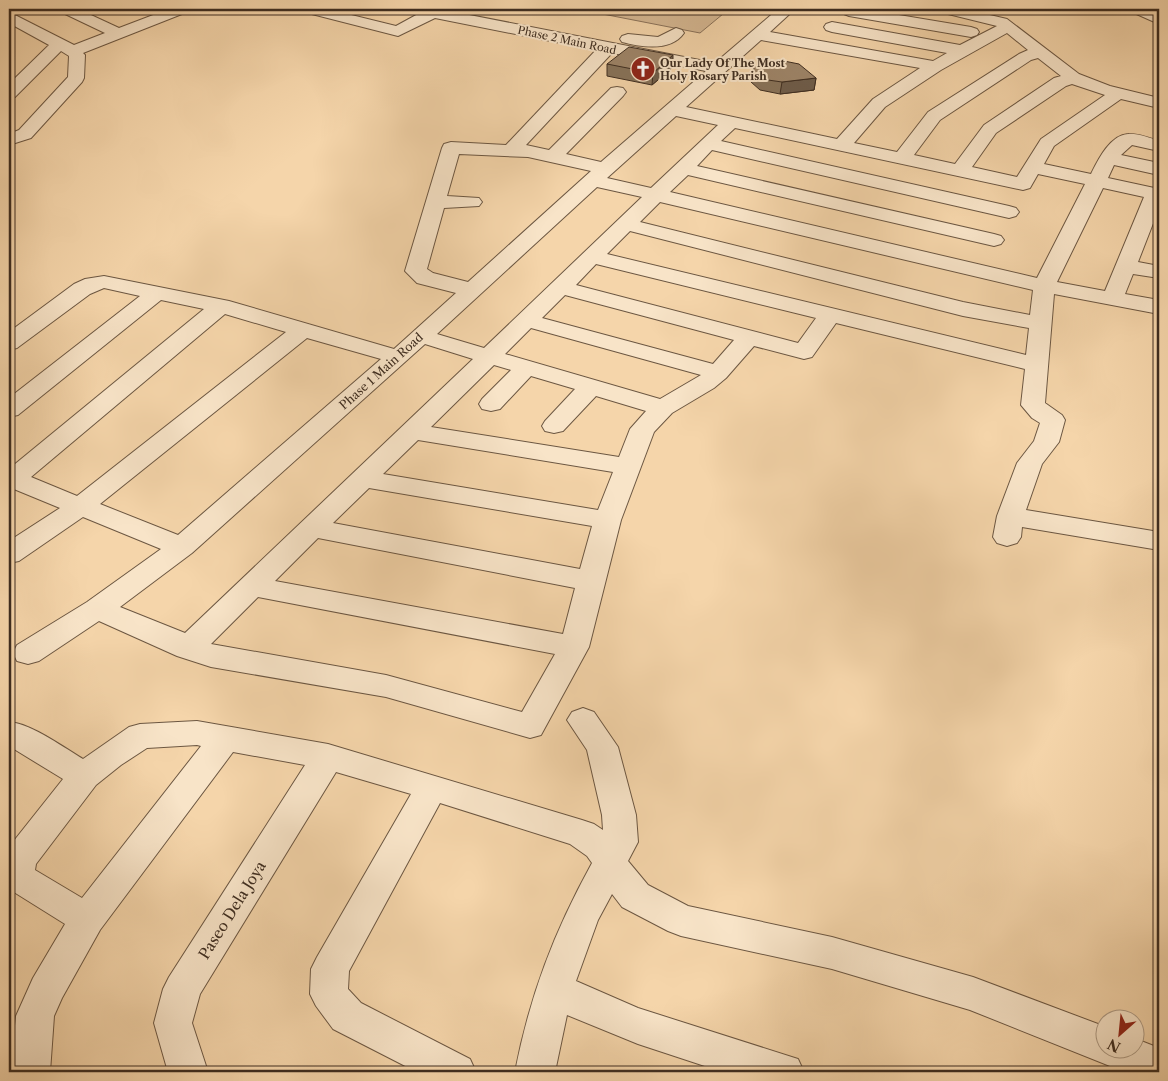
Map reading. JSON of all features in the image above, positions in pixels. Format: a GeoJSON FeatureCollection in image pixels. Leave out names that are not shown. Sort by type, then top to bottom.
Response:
{"type":"FeatureCollection","features":[{"type":"Feature","properties":{"kind":"street"},"geometry":{"type":"LineString","coordinates":[[66,9],[117,33]]}},
{"type":"Feature","properties":{"kind":"street"},"geometry":{"type":"LineString","coordinates":[[136,9],[157,18]]}},
{"type":"Feature","properties":{"kind":"street"},"geometry":{"type":"LineString","coordinates":[[9,93],[66,47],[117,33],[182,9]]}},
{"type":"Feature","properties":{"kind":"street"},"geometry":{"type":"LineString","coordinates":[[309,9],[398,31],[434,12]]}},
{"type":"Feature","properties":{"kind":"street","name":"Phase 2 Main Road"},"geometry":{"type":"LineString","coordinates":[[414,9],[454,12],[610,49],[719,69]]}},
{"type":"Feature","properties":{"kind":"street","name":"Phase 1 Main Road"},"geometry":{"type":"LineString","coordinates":[[28,653],[97,609],[182,547],[398,357],[599,175],[787,9]]}},
{"type":"Feature","properties":{"kind":"street"},"geometry":{"type":"LineString","coordinates":[[945,9],[996,19],[1011,28],[1073,78],[1118,94],[1159,103]]}},
{"type":"Feature","properties":{"kind":"street"},"geometry":{"type":"LineString","coordinates":[[1136,9],[1159,19]]}},
{"type":"Feature","properties":{"kind":"street"},"geometry":{"type":"LineString","coordinates":[[813,45],[851,10],[990,35]]}},
{"type":"Feature","properties":{"kind":"street"},"geometry":{"type":"LineString","coordinates":[[511,15],[651,44],[668,39],[676,33]]}},
{"type":"Feature","properties":{"kind":"street"},"geometry":{"type":"LineString","coordinates":[[9,17],[20,31],[66,47],[77,55],[76,78],[25,134],[9,140]]}},
{"type":"Feature","properties":{"kind":"street"},"geometry":{"type":"LineString","coordinates":[[832,27],[964,51]]}},
{"type":"Feature","properties":{"kind":"street"},"geometry":{"type":"LineString","coordinates":[[842,145],[879,103],[936,66],[998,30],[1011,28]]}},
{"type":"Feature","properties":{"kind":"street"},"geometry":{"type":"LineString","coordinates":[[758,35],[936,66]]}},
{"type":"Feature","properties":{"kind":"street"},"geometry":{"type":"LineString","coordinates":[[512,149],[610,49],[626,39]]}},
{"type":"Feature","properties":{"kind":"street"},"geometry":{"type":"LineString","coordinates":[[902,158],[934,116],[1026,57],[1039,52]]}},
{"type":"Feature","properties":{"kind":"street"},"geometry":{"type":"LineString","coordinates":[[960,171],[990,129],[1060,82],[1073,78]]}},
{"type":"Feature","properties":{"kind":"street"},"geometry":{"type":"LineString","coordinates":[[553,157],[617,92]]}},
{"type":"Feature","properties":{"kind":"street"},"geometry":{"type":"LineString","coordinates":[[978,272],[1047,143],[1118,94]]}},
{"type":"Feature","properties":{"kind":"street"},"geometry":{"type":"LineString","coordinates":[[674,110],[960,171],[1096,181],[1155,194],[1113,298]]}},
{"type":"Feature","properties":{"kind":"street"},"geometry":{"type":"LineString","coordinates":[[188,648],[731,122]]}},
{"type":"Feature","properties":{"kind":"street"},"geometry":{"type":"LineString","coordinates":[[1159,146],[1129,139],[1119,146],[1108,158],[1044,286],[1033,405],[1052,420],[1046,442],[1030,463],[1009,527],[1159,541]]}},
{"type":"Feature","properties":{"kind":"street"},"geometry":{"type":"LineString","coordinates":[[708,144],[1009,212]]}},
{"type":"Feature","properties":{"kind":"street"},"geometry":{"type":"LineString","coordinates":[[472,290],[424,278],[416,271],[451,148],[512,149],[553,157],[655,195],[978,272],[1159,307]]}},
{"type":"Feature","properties":{"kind":"street"},"geometry":{"type":"LineString","coordinates":[[1108,158],[1159,169]]}},
{"type":"Feature","properties":{"kind":"street"},"geometry":{"type":"LineString","coordinates":[[683,168],[994,240]]}},
{"type":"Feature","properties":{"kind":"street"},"geometry":{"type":"LineString","coordinates":[[436,202],[472,202]]}},
{"type":"Feature","properties":{"kind":"street"},"geometry":{"type":"LineString","coordinates":[[625,224],[963,309],[1040,324]]}},
{"type":"Feature","properties":{"kind":"street"},"geometry":{"type":"LineString","coordinates":[[592,257],[1037,365]]}},
{"type":"Feature","properties":{"kind":"street"},"geometry":{"type":"LineString","coordinates":[[1125,266],[1159,272]]}},
{"type":"Feature","properties":{"kind":"street"},"geometry":{"type":"LineString","coordinates":[[9,343],[82,289],[104,282],[221,306],[398,357]]}},
{"type":"Feature","properties":{"kind":"street"},"geometry":{"type":"LineString","coordinates":[[560,287],[804,352],[830,316]]}},
{"type":"Feature","properties":{"kind":"street"},"geometry":{"type":"LineString","coordinates":[[9,410],[157,293]]}},
{"type":"Feature","properties":{"kind":"street"},"geometry":{"type":"LineString","coordinates":[[182,547],[10,479],[221,306]]}},
{"type":"Feature","properties":{"kind":"street"},"geometry":{"type":"LineString","coordinates":[[526,320],[718,373]]}},
{"type":"Feature","properties":{"kind":"street"},"geometry":{"type":"LineString","coordinates":[[9,554],[80,507],[304,329]]}},
{"type":"Feature","properties":{"kind":"street"},"geometry":{"type":"LineString","coordinates":[[421,336],[663,408]]}},
{"type":"Feature","properties":{"kind":"street"},"geometry":{"type":"LineString","coordinates":[[97,609],[211,656],[386,686],[530,726],[574,647],[607,520],[642,429],[663,408],[706,383],[718,373],[749,338]]}},
{"type":"Feature","properties":{"kind":"street"},"geometry":{"type":"LineString","coordinates":[[491,404],[526,368]]}},
{"type":"Feature","properties":{"kind":"street"},"geometry":{"type":"LineString","coordinates":[[554,426],[591,387]]}},
{"type":"Feature","properties":{"kind":"street"},"geometry":{"type":"LineString","coordinates":[[411,431],[627,466]]}},
{"type":"Feature","properties":{"kind":"street"},"geometry":{"type":"LineString","coordinates":[[361,479],[607,520]]}},
{"type":"Feature","properties":{"kind":"street"},"geometry":{"type":"LineString","coordinates":[[311,528],[591,581]]}},
{"type":"Feature","properties":{"kind":"street"},"geometry":{"type":"LineString","coordinates":[[250,586],[574,647]]}},
{"type":"Feature","properties":{"kind":"street"},"geometry":{"type":"LineString","coordinates":[[535,1072],[554,989],[580,917],[611,864],[621,842],[619,815],[602,747],[583,720]]}},
{"type":"Feature","properties":{"kind":"street"},"geometry":{"type":"LineString","coordinates":[[87,919],[22,880],[16,872],[19,860],[84,776],[140,736],[197,733],[328,757],[582,834],[599,846],[635,896],[681,920],[832,953],[972,994],[1096,1042]]}},
{"type":"Feature","properties":{"kind":"street"},"geometry":{"type":"LineString","coordinates":[[14,734],[84,776]]}},
{"type":"Feature","properties":{"kind":"street"},"geometry":{"type":"LineString","coordinates":[[30,1072],[35,1016],[46,990],[87,919],[226,737]]}},
{"type":"Feature","properties":{"kind":"street","name":"Paseo Dela Joya"},"geometry":{"type":"LineString","coordinates":[[188,1072],[173,1023],[182,989],[328,757]]}},
{"type":"Feature","properties":{"kind":"street"},"geometry":{"type":"LineString","coordinates":[[432,787],[330,969],[330,994],[347,1016],[456,1072]]}},
{"type":"Feature","properties":{"kind":"street"},"geometry":{"type":"LineString","coordinates":[[554,989],[592,1009],[648,1031],[784,1072]]}},
{"type":"Feature","properties":{"kind":"street"},"geometry":{"type":"LineString","coordinates":[[1137,1058],[1159,1067]]}},
{"type":"Feature","properties":{"kind":"shaded area"},"geometry":{"type":"Polygon","coordinates":[[[577,9],[729,9],[700,33],[577,9]]]}},
{"type":"Feature","properties":{"kind":"building"},"geometry":{"type":"Polygon","coordinates":[[[629,47],[673,55],[653,73],[607,64],[629,47]]]}},
{"type":"Feature","properties":{"kind":"building"},"geometry":{"type":"Polygon","coordinates":[[[779,60],[799,64],[816,78],[782,82],[761,79],[752,70],[760,63],[779,60]]]}},
{"type":"Feature","properties":{"kind":"place","name":"Our Lady Of The Most Holy Rosary Parish"},"geometry":{"type":"Point","coordinates":[643,69]}}]}
